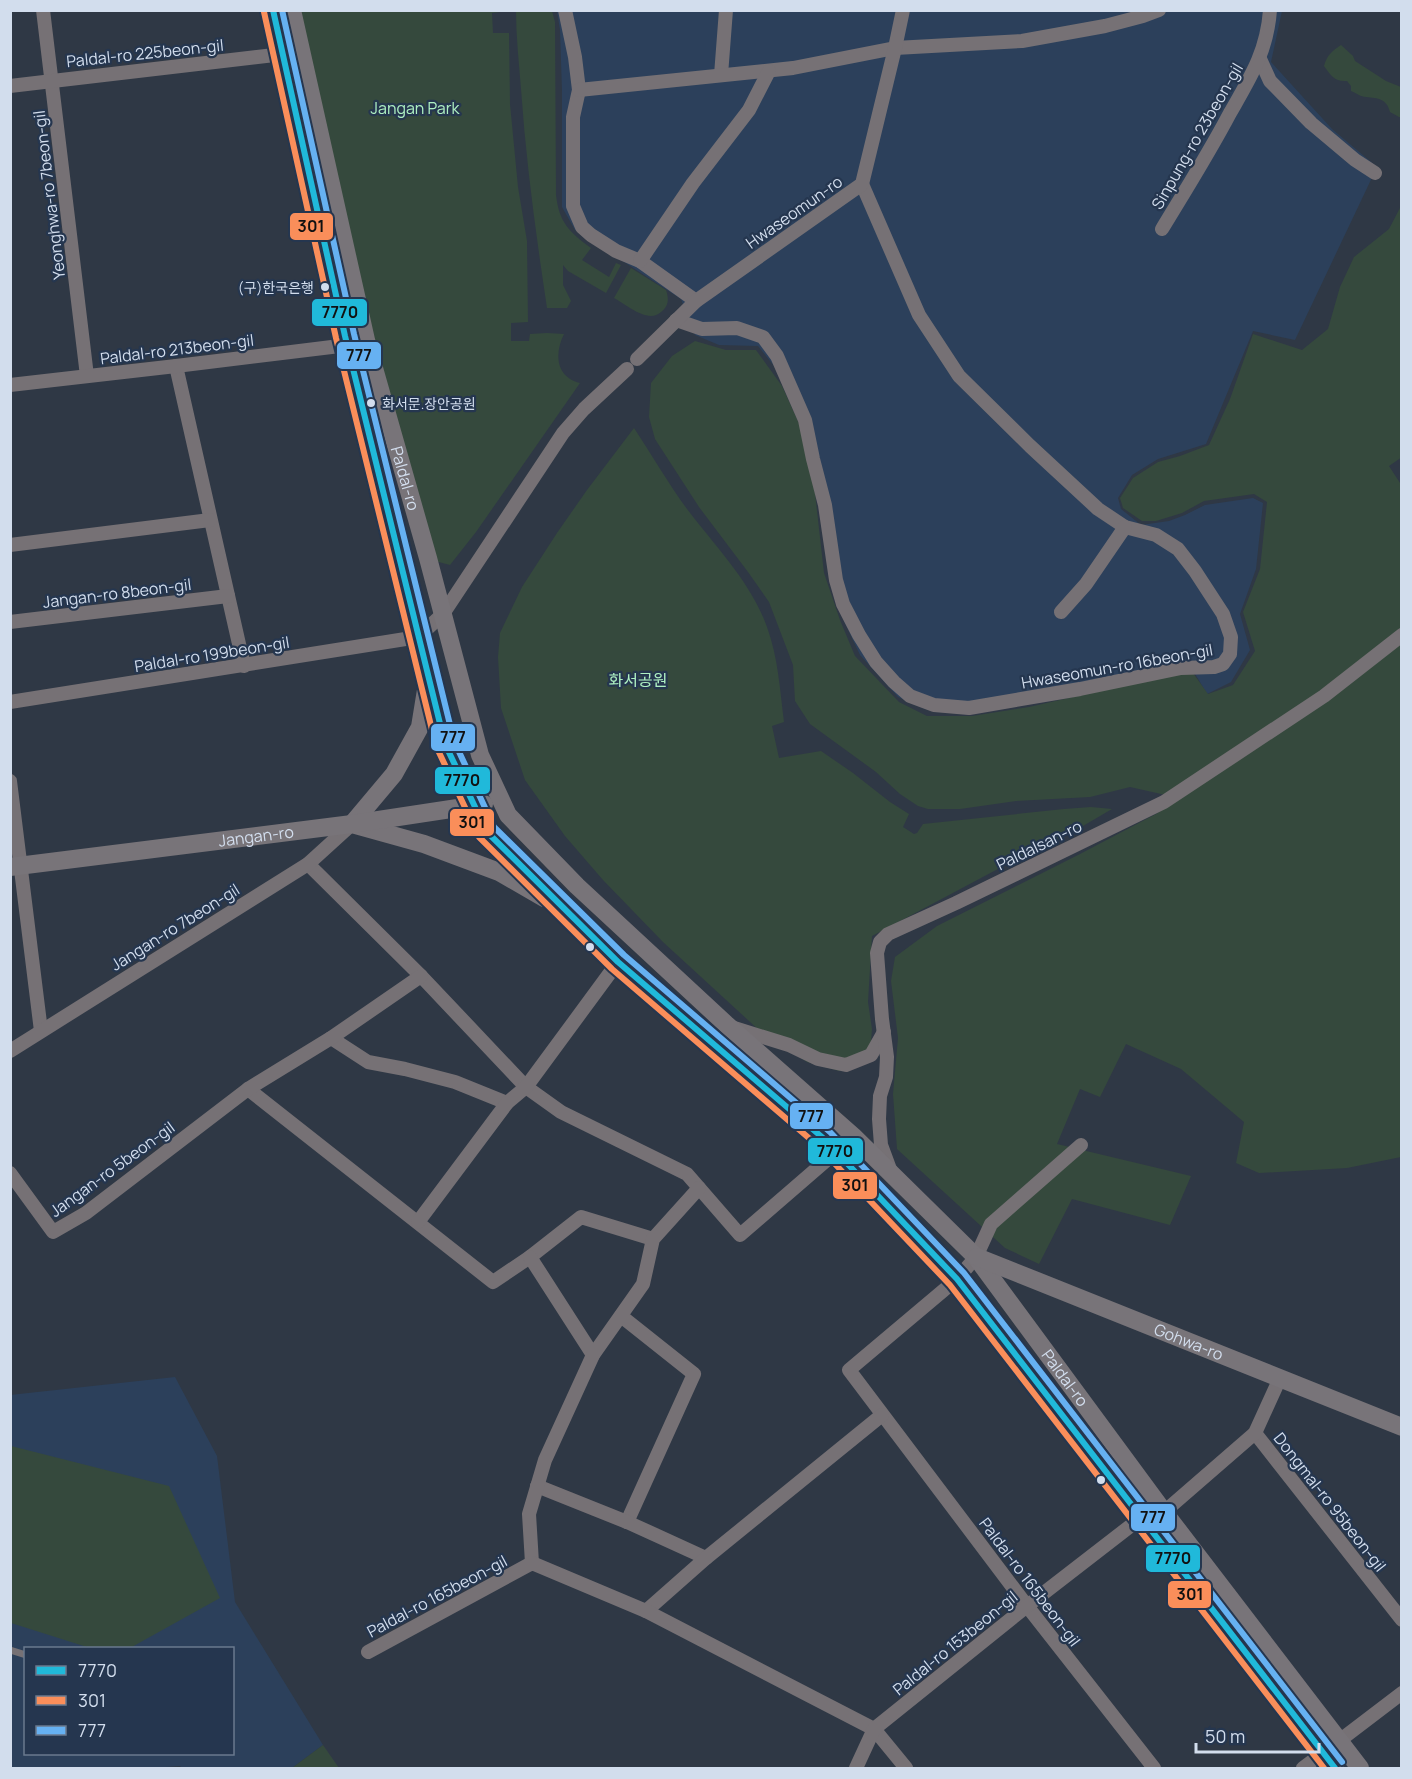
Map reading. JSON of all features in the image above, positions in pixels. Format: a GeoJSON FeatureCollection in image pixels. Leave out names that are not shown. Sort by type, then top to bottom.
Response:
{"type":"FeatureCollection","features":[{"type":"Feature","properties":{"kind":"main road","name":"Paldal-ro"},"geometry":{"type":"LineString","coordinates":[[273,10],[348,345],[445,744],[487,832],[618,963],[823,1138],[957,1279],[1335,1768]]}},
{"type":"Feature","properties":{"kind":"main road","name":"Paldal-ro"},"geometry":{"type":"LineString","coordinates":[[292,10],[366,340],[480,754],[508,815],[577,886],[727,1025],[852,1136],[976,1257],[1164,1512],[1360,1768]]}},
{"type":"Feature","properties":{"kind":"main road"},"geometry":{"type":"LineString","coordinates":[[428,678],[420,727],[394,774],[352,824],[424,844],[499,872],[563,909]]}},
{"type":"Feature","properties":{"kind":"main road","name":"Jangan-ro"},"geometry":{"type":"LineString","coordinates":[[16,866],[352,824],[500,800]]}},
{"type":"Feature","properties":{"kind":"main road","name":"Gohwa-ro"},"geometry":{"type":"LineString","coordinates":[[976,1257],[1401,1427]]}},
{"type":"Feature","properties":{"kind":"street","name":"Yeonghwa-ro 7beon-gil"},"geometry":{"type":"LineString","coordinates":[[43,10],[87,376]]}},
{"type":"Feature","properties":{"kind":"street"},"geometry":{"type":"LineString","coordinates":[[566,10],[579,90],[573,117],[573,206],[582,227],[616,251],[640,261],[696,301]]}},
{"type":"Feature","properties":{"kind":"street"},"geometry":{"type":"LineString","coordinates":[[721,75],[726,10]]}},
{"type":"Feature","properties":{"kind":"street","name":"Hwaseomun-ro"},"geometry":{"type":"LineString","coordinates":[[418,638],[443,614],[563,433],[584,409],[696,301],[862,184],[903,10]]}},
{"type":"Feature","properties":{"kind":"street"},"geometry":{"type":"LineString","coordinates":[[579,90],[793,68],[895,48],[1022,40],[1105,26],[1159,10]]}},
{"type":"Feature","properties":{"kind":"street","name":"Sinpung-ro 23beon-gil"},"geometry":{"type":"LineString","coordinates":[[1162,229],[1260,59],[1266,41],[1270,10]]}},
{"type":"Feature","properties":{"kind":"street","name":"Paldal-ro 225beon-gil"},"geometry":{"type":"LineString","coordinates":[[10,86],[283,54]]}},
{"type":"Feature","properties":{"kind":"street","name":"Sinpung-ro 23beon-gil"},"geometry":{"type":"LineString","coordinates":[[1260,59],[1270,81],[1311,123],[1355,160],[1375,172]]}},
{"type":"Feature","properties":{"kind":"street"},"geometry":{"type":"LineString","coordinates":[[640,261],[693,183],[749,110],[769,71]]}},
{"type":"Feature","properties":{"kind":"street","name":"Hwaseomun-ro 16beon-gil"},"geometry":{"type":"LineString","coordinates":[[676,320],[702,329],[737,328],[763,337],[777,356],[805,420],[825,505],[836,580],[843,604],[876,662],[910,696],[934,705],[969,708],[1045,696],[1181,668],[1214,667],[1222,664],[1230,654],[1231,638],[1223,614],[1196,571],[1178,549],[1149,533],[1125,527],[1098,509],[959,376],[920,315],[862,184]]}},
{"type":"Feature","properties":{"kind":"street","name":"Paldal-ro 213beon-gil"},"geometry":{"type":"LineString","coordinates":[[10,385],[348,345]]}},
{"type":"Feature","properties":{"kind":"street"},"geometry":{"type":"LineString","coordinates":[[176,366],[244,666]]}},
{"type":"Feature","properties":{"kind":"street"},"geometry":{"type":"LineString","coordinates":[[10,545],[210,520]]}},
{"type":"Feature","properties":{"kind":"street"},"geometry":{"type":"LineString","coordinates":[[1061,612],[1086,584],[1125,527]]}},
{"type":"Feature","properties":{"kind":"street","name":"Jangan-ro 8beon-gil"},"geometry":{"type":"LineString","coordinates":[[10,622],[228,596]]}},
{"type":"Feature","properties":{"kind":"street","name":"Paldalsan-ro"},"geometry":{"type":"LineString","coordinates":[[892,1174],[881,1145],[879,1119],[880,1096],[886,1077],[887,1057],[877,953],[880,942],[888,934],[1164,802],[1324,696],[1401,635]]}},
{"type":"Feature","properties":{"kind":"street","name":"Paldal-ro 199beon-gil"},"geometry":{"type":"LineString","coordinates":[[10,702],[418,638]]}},
{"type":"Feature","properties":{"kind":"street"},"geometry":{"type":"LineString","coordinates":[[10,781],[16,866],[41,1031]]}},
{"type":"Feature","properties":{"kind":"street","name":"Jangan-ro 7beon-gil"},"geometry":{"type":"LineString","coordinates":[[10,1051],[308,864],[352,824]]}},
{"type":"Feature","properties":{"kind":"street"},"geometry":{"type":"LineString","coordinates":[[308,864],[421,976],[526,1087],[561,1112],[687,1174],[740,1235],[836,1152]]}},
{"type":"Feature","properties":{"kind":"street"},"geometry":{"type":"LineString","coordinates":[[418,1222],[507,1102],[526,1087],[618,963]]}},
{"type":"Feature","properties":{"kind":"street","name":"Jangan-ro 5beon-gil"},"geometry":{"type":"LineString","coordinates":[[10,1173],[53,1232],[86,1213],[248,1089],[331,1038],[421,976]]}},
{"type":"Feature","properties":{"kind":"street"},"geometry":{"type":"LineString","coordinates":[[727,1025],[789,1045],[818,1059],[846,1065],[871,1055],[885,1032]]}},
{"type":"Feature","properties":{"kind":"street"},"geometry":{"type":"LineString","coordinates":[[331,1038],[368,1062],[455,1082],[507,1102]]}},
{"type":"Feature","properties":{"kind":"street"},"geometry":{"type":"LineString","coordinates":[[248,1089],[493,1282],[530,1257],[581,1217],[653,1239]]}},
{"type":"Feature","properties":{"kind":"street","name":"Paldal-ro 165beon-gil"},"geometry":{"type":"LineString","coordinates":[[1080,1145],[991,1224],[976,1257],[957,1279],[849,1370],[1027,1606],[1154,1768]]}},
{"type":"Feature","properties":{"kind":"street"},"geometry":{"type":"LineString","coordinates":[[532,1563],[529,1514],[545,1460],[593,1355],[643,1284],[653,1239],[699,1188]]}},
{"type":"Feature","properties":{"kind":"street"},"geometry":{"type":"LineString","coordinates":[[530,1257],[593,1355]]}},
{"type":"Feature","properties":{"kind":"street"},"geometry":{"type":"LineString","coordinates":[[621,1316],[694,1374],[627,1522]]}},
{"type":"Feature","properties":{"kind":"street"},"geometry":{"type":"LineString","coordinates":[[1164,1512],[1256,1433],[1280,1377]]}},
{"type":"Feature","properties":{"kind":"street"},"geometry":{"type":"LineString","coordinates":[[882,1415],[706,1558],[646,1611],[874,1729],[906,1768]]}},
{"type":"Feature","properties":{"kind":"street","name":"Dongmal-ro 95beon-gil"},"geometry":{"type":"LineString","coordinates":[[1256,1433],[1401,1620]]}},
{"type":"Feature","properties":{"kind":"street"},"geometry":{"type":"LineString","coordinates":[[537,1486],[627,1522],[706,1558]]}},
{"type":"Feature","properties":{"kind":"street","name":"Paldal-ro 153beon-gil"},"geometry":{"type":"LineString","coordinates":[[856,1768],[874,1729],[1027,1606],[1142,1518]]}},
{"type":"Feature","properties":{"kind":"street","name":"Paldal-ro 165beon-gil"},"geometry":{"type":"LineString","coordinates":[[368,1652],[532,1563],[646,1611]]}},
{"type":"Feature","properties":{"kind":"street"},"geometry":{"type":"LineString","coordinates":[[1339,1741],[1401,1693]]}},
{"type":"Feature","properties":{"kind":"street"},"geometry":{"type":"LineString","coordinates":[[1303,1768],[1323,1753]]}},
{"type":"Feature","properties":{"kind":"shaded area"},"geometry":{"type":"Polygon","coordinates":[[[557,11],[1282,11],[1271,62],[1332,129],[1377,167],[1295,340],[1253,331],[1206,444],[1158,459],[1132,475],[1118,498],[1121,509],[1141,525],[1169,521],[1205,505],[1253,498],[1263,503],[1256,569],[1240,614],[1250,650],[1231,682],[1207,694],[1194,672],[971,712],[928,710],[898,697],[860,655],[844,621],[802,424],[775,367],[758,346],[719,345],[695,335],[681,299],[575,230],[562,207],[562,91],[560,30],[557,11]]]}},
{"type":"Feature","properties":{"kind":"shaded area"},"geometry":{"type":"Polygon","coordinates":[[[175,1377],[217,1456],[235,1602],[323,1745],[292,1768],[182,1768],[180,1766],[11,1768],[10,1395],[175,1377]]]}},
{"type":"Feature","properties":{"kind":"green space","name":"Jangan Park"},"geometry":{"type":"Polygon","coordinates":[[[298,11],[508,11],[492,13],[493,33],[509,33],[510,104],[518,187],[527,241],[528,322],[511,323],[511,341],[529,341],[530,334],[564,334],[559,349],[559,364],[566,376],[580,383],[476,532],[450,565],[435,561],[372,338],[298,11]]]}},
{"type":"Feature","properties":{"kind":"green space"},"geometry":{"type":"Polygon","coordinates":[[[516,11],[552,11],[555,22],[556,195],[560,212],[566,226],[591,248],[582,260],[609,277],[616,263],[621,265],[606,293],[568,271],[563,265],[563,285],[571,301],[567,308],[547,308],[526,144],[516,11]]]}},
{"type":"Feature","properties":{"kind":"green space"},"geometry":{"type":"Polygon","coordinates":[[[1341,45],[1355,61],[1386,81],[1401,87],[1401,117],[1390,112],[1387,104],[1381,100],[1351,91],[1351,86],[1347,81],[1336,79],[1329,73],[1324,66],[1325,62],[1330,54],[1341,45]]]}},
{"type":"Feature","properties":{"kind":"green space"},"geometry":{"type":"Polygon","coordinates":[[[1401,206],[1402,457],[1389,466],[1402,486],[1401,1157],[1347,1168],[1259,1173],[1236,1163],[1244,1122],[1181,1069],[1126,1044],[1100,1097],[1080,1089],[1057,1144],[1191,1176],[1170,1225],[1072,1199],[1039,1264],[1005,1248],[897,1149],[893,1094],[898,1038],[891,981],[895,957],[937,926],[1156,814],[1179,798],[1130,787],[1090,797],[1016,801],[960,809],[928,809],[918,806],[900,794],[876,772],[810,724],[795,701],[793,665],[769,602],[699,507],[655,439],[649,417],[651,383],[672,356],[695,341],[726,350],[756,350],[782,386],[802,430],[815,493],[824,573],[840,620],[855,656],[899,702],[927,716],[972,716],[1029,707],[1179,673],[1193,673],[1208,694],[1233,685],[1255,651],[1243,612],[1260,569],[1267,502],[1254,494],[1204,501],[1182,513],[1156,521],[1142,521],[1123,508],[1120,498],[1133,478],[1158,462],[1209,445],[1230,399],[1253,334],[1302,350],[1328,329],[1340,287],[1354,257],[1389,229],[1401,206]]]}},
{"type":"Feature","properties":{"kind":"green space"},"geometry":{"type":"Polygon","coordinates":[[[631,268],[666,290],[668,302],[661,312],[656,315],[644,315],[614,298],[631,268]]]}},
{"type":"Feature","properties":{"kind":"green space","name":"화서공원"},"geometry":{"type":"Polygon","coordinates":[[[634,428],[687,509],[742,580],[760,611],[771,638],[780,686],[784,722],[772,726],[779,758],[821,751],[909,814],[903,827],[914,834],[923,824],[1064,809],[1091,807],[1112,809],[1071,833],[1011,862],[872,936],[868,1002],[872,1029],[870,1053],[858,1064],[839,1071],[807,1062],[761,1032],[663,942],[603,880],[565,836],[525,780],[501,708],[498,657],[500,633],[522,587],[557,533],[634,428]]]}},
{"type":"Feature","properties":{"kind":"green space"},"geometry":{"type":"Polygon","coordinates":[[[11,1446],[169,1486],[220,1598],[132,1647],[87,1647],[11,1623],[11,1446]]]}},
{"type":"Feature","properties":{"kind":"green space"},"geometry":{"type":"Polygon","coordinates":[[[323,1745],[339,1768],[292,1768],[323,1745]]]}},
{"type":"Feature","properties":{"kind":"transit line","name":"7770"},"geometry":{"type":"LineString","coordinates":[[273,10],[345,336],[445,744],[487,832],[618,962],[823,1138],[957,1279],[1335,1768]]}},
{"type":"Feature","properties":{"kind":"transit line","name":"777"},"geometry":{"type":"LineString","coordinates":[[282,10],[354,334],[454,741],[494,827],[624,955],[830,1132],[964,1273],[1342,1762]]}},
{"type":"Feature","properties":{"kind":"transit line","name":"301"},"geometry":{"type":"LineString","coordinates":[[264,12],[336,338],[436,746],[479,837],[612,969],[817,1145],[950,1285],[1324,1768]]}},
{"type":"Feature","properties":{"kind":"place","name":"(구)한국은행"},"geometry":{"type":"Point","coordinates":[325,287]}},
{"type":"Feature","properties":{"kind":"place","name":"화서문.장안공원"},"geometry":{"type":"Point","coordinates":[371,403]}}]}
